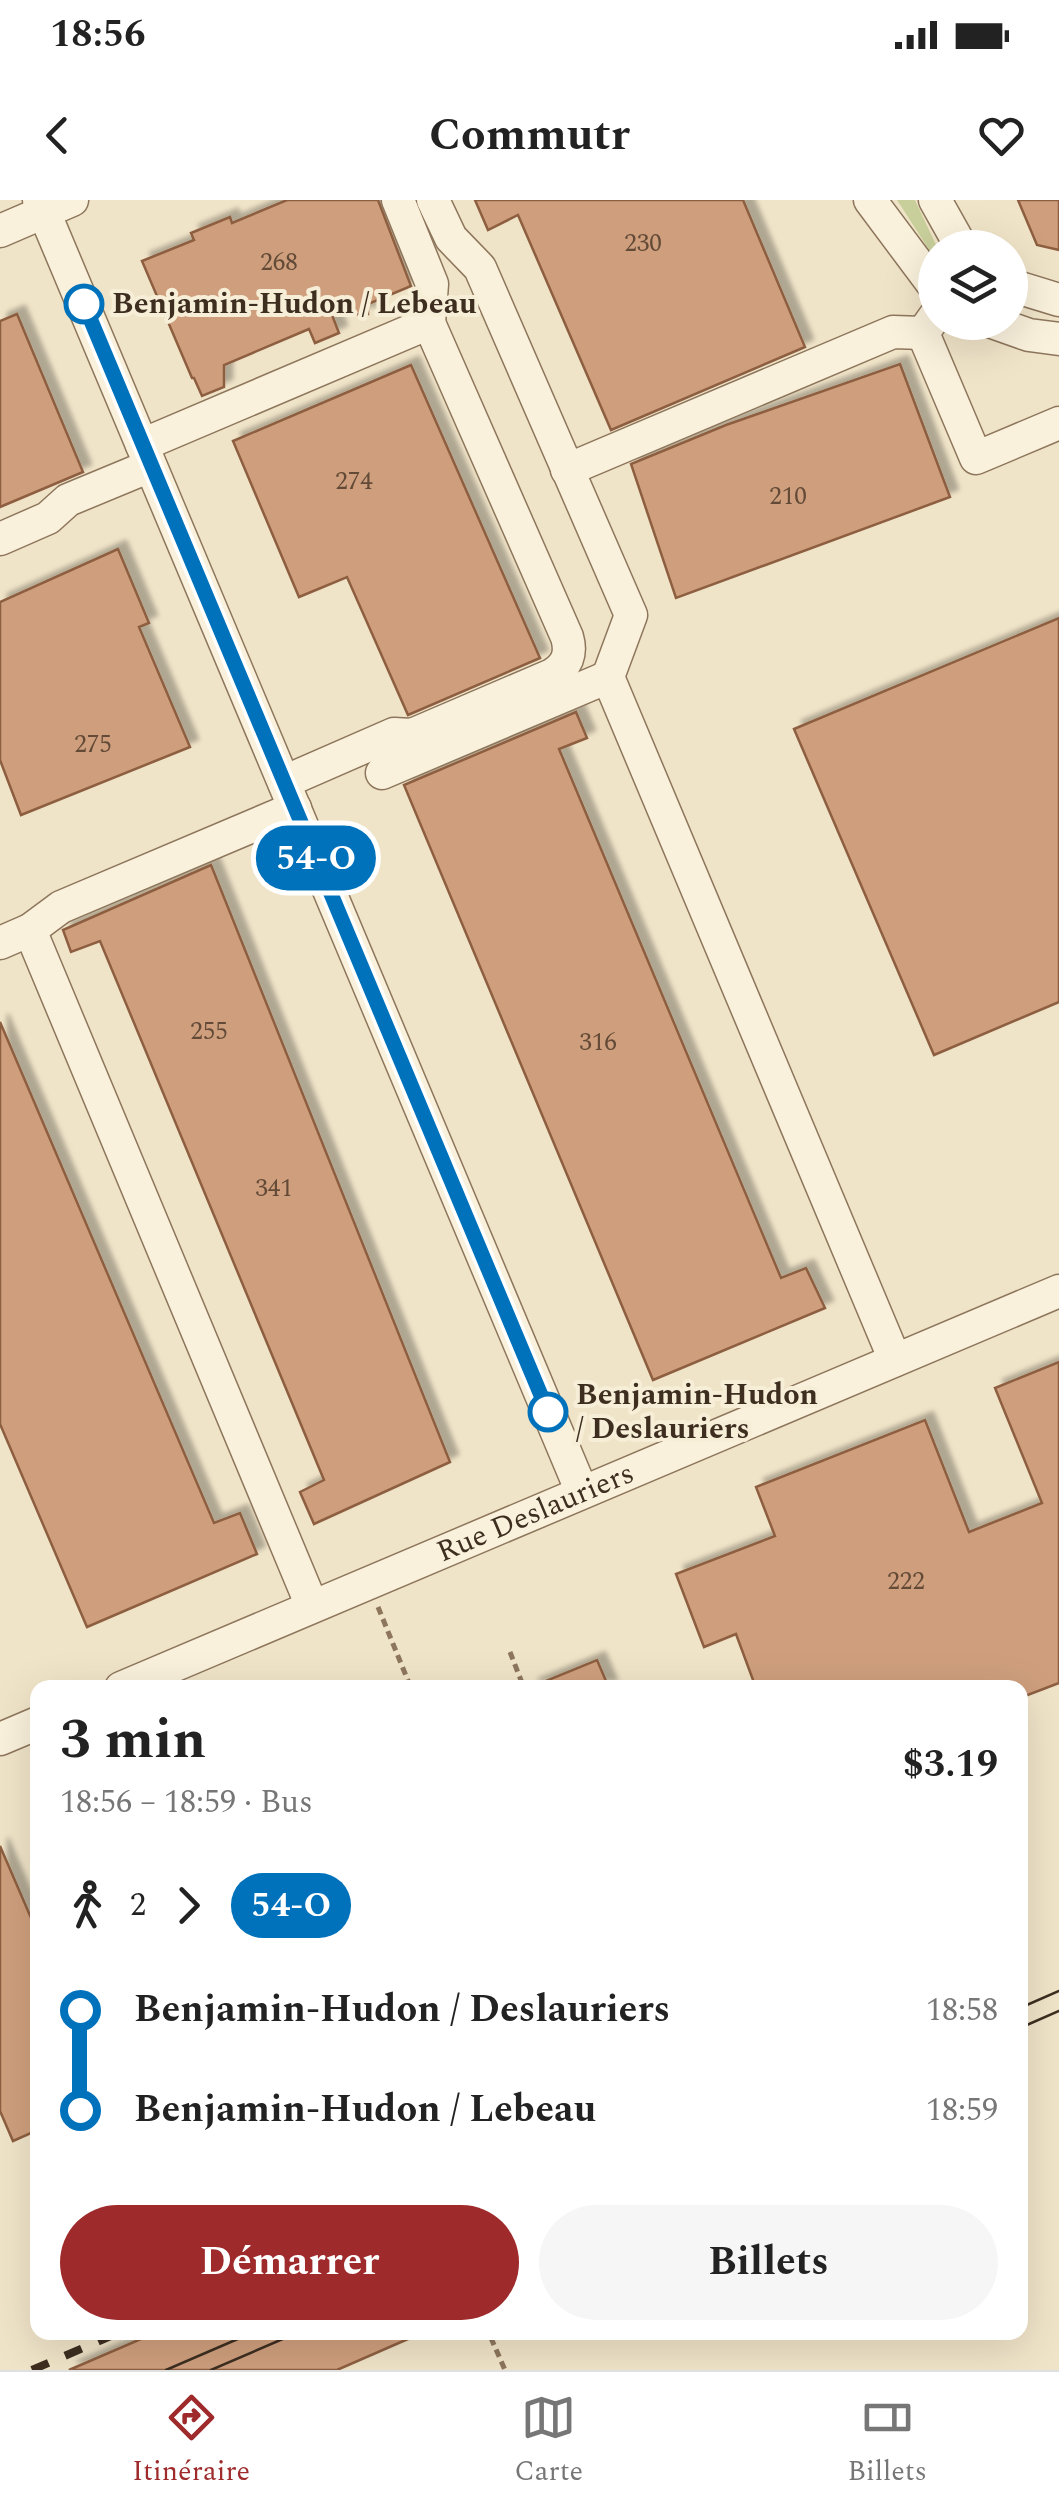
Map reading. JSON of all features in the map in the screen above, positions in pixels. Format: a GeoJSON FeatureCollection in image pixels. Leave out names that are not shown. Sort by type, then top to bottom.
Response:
{"type":"FeatureCollection","features":[{"type":"Feature","properties":{"kind":"street"},"geometry":{"type":"LineString","coordinates":[[312,1606],[15,937],[60,906],[290,795],[394,734],[412,735],[552,675],[568,656],[567,638],[429,323],[432,284],[398,200]]}},
{"type":"Feature","properties":{"kind":"street"},"geometry":{"type":"LineString","coordinates":[[433,200],[451,238],[480,268],[630,616],[608,677],[896,1360]]}},
{"type":"Feature","properties":{"kind":"street"},"geometry":{"type":"LineString","coordinates":[[870,200],[918,264]]}},
{"type":"Feature","properties":{"kind":"street"},"geometry":{"type":"LineString","coordinates":[[935,200],[952,230]]}},
{"type":"Feature","properties":{"kind":"street"},"geometry":{"type":"LineString","coordinates":[[0,231],[52,204],[146,455],[582,1492]]}},
{"type":"Feature","properties":{"kind":"street"},"geometry":{"type":"LineString","coordinates":[[1028,290],[1059,300]]}},
{"type":"Feature","properties":{"kind":"street"},"geometry":{"type":"LineString","coordinates":[[0,539],[48,518],[68,500],[146,455],[429,323]]}},
{"type":"Feature","properties":{"kind":"street"},"geometry":{"type":"LineString","coordinates":[[567,470],[893,332],[918,326]]}},
{"type":"Feature","properties":{"kind":"street"},"geometry":{"type":"LineString","coordinates":[[1028,334],[1059,339]]}},
{"type":"Feature","properties":{"kind":"street"},"geometry":{"type":"LineString","coordinates":[[935,340],[976,458],[1059,424]]}},
{"type":"Feature","properties":{"kind":"street"},"geometry":{"type":"LineString","coordinates":[[382,773],[608,677]]}},
{"type":"Feature","properties":{"kind":"street","name":"Rue Deslauriers"},"geometry":{"type":"LineString","coordinates":[[140,1680],[1059,1290]]}},
{"type":"Feature","properties":{"kind":"street"},"geometry":{"type":"LineString","coordinates":[[0,1738],[30,1726]]}},
{"type":"Feature","properties":{"kind":"path"},"geometry":{"type":"LineString","coordinates":[[368,1583],[408,1680]]}},
{"type":"Feature","properties":{"kind":"path"},"geometry":{"type":"LineString","coordinates":[[510,1652],[521,1680]]}},
{"type":"Feature","properties":{"kind":"path"},"geometry":{"type":"LineString","coordinates":[[492,2340],[504,2370]]}},
{"type":"Feature","properties":{"kind":"green space"},"geometry":{"type":"Polygon","coordinates":[[[897,200],[915,200],[929,230],[918,233],[897,200]]]}},
{"type":"Feature","properties":{"kind":"building"},"geometry":{"type":"Polygon","coordinates":[[[287,200],[378,200],[411,286],[368,304],[368,314],[332,315],[339,333],[315,343],[309,329],[224,365],[224,387],[202,396],[142,261],[194,240],[191,233],[230,217],[232,223],[287,200]]]}},
{"type":"Feature","properties":{"kind":"building"},"geometry":{"type":"Polygon","coordinates":[[[475,200],[743,200],[805,347],[611,430],[518,215],[488,230],[475,200]]]}},
{"type":"Feature","properties":{"kind":"building"},"geometry":{"type":"Polygon","coordinates":[[[1018,200],[1059,200],[1059,250],[1037,245],[1018,200]]]}},
{"type":"Feature","properties":{"kind":"building"},"geometry":{"type":"Polygon","coordinates":[[[17,314],[83,472],[0,507],[0,321],[17,314]]]}},
{"type":"Feature","properties":{"kind":"building"},"geometry":{"type":"Polygon","coordinates":[[[900,364],[950,497],[676,598],[631,464],[726,425],[900,364]]]}},
{"type":"Feature","properties":{"kind":"building"},"geometry":{"type":"Polygon","coordinates":[[[411,365],[540,658],[408,715],[347,577],[299,597],[233,441],[411,365]]]}},
{"type":"Feature","properties":{"kind":"building"},"geometry":{"type":"Polygon","coordinates":[[[118,549],[149,623],[139,627],[190,747],[21,815],[0,760],[0,602],[118,549]]]}},
{"type":"Feature","properties":{"kind":"building"},"geometry":{"type":"Polygon","coordinates":[[[1059,618],[1059,1002],[934,1055],[794,729],[1059,618]]]}},
{"type":"Feature","properties":{"kind":"building"},"geometry":{"type":"Polygon","coordinates":[[[576,712],[587,738],[559,749],[781,1278],[806,1268],[825,1308],[653,1380],[404,785],[576,712]]]}},
{"type":"Feature","properties":{"kind":"building"},"geometry":{"type":"Polygon","coordinates":[[[211,865],[450,1462],[314,1524],[300,1492],[324,1480],[100,941],[71,952],[63,930],[211,865]]]}},
{"type":"Feature","properties":{"kind":"building"},"geometry":{"type":"Polygon","coordinates":[[[0,1022],[214,1523],[240,1513],[257,1554],[87,1627],[0,1424],[0,1022]]]}},
{"type":"Feature","properties":{"kind":"building"},"geometry":{"type":"Polygon","coordinates":[[[1059,1362],[1059,1683],[1028,1695],[1028,1680],[753,1680],[736,1634],[704,1647],[676,1574],[775,1536],[756,1487],[925,1420],[969,1532],[1042,1503],[995,1388],[1059,1362]]]}},
{"type":"Feature","properties":{"kind":"building"},"geometry":{"type":"Polygon","coordinates":[[[597,1660],[606,1680],[548,1680],[597,1660]]]}},
{"type":"Feature","properties":{"kind":"building"},"geometry":{"type":"Polygon","coordinates":[[[0,1846],[30,1915],[30,2134],[13,2141],[0,2111],[0,1846]]]}},
{"type":"Feature","properties":{"kind":"building"},"geometry":{"type":"Polygon","coordinates":[[[138,2340],[406,2340],[337,2370],[69,2370],[138,2340]]]}},
{"type":"Feature","properties":{"kind":"tram line"},"geometry":{"type":"LineString","coordinates":[[1028,2005],[1059,1991]]}},
{"type":"Feature","properties":{"kind":"tram line"},"geometry":{"type":"LineString","coordinates":[[1028,2025],[1059,2011]]}},
{"type":"Feature","properties":{"kind":"tram line"},"geometry":{"type":"LineString","coordinates":[[166,2370],[235,2340]]}},
{"type":"Feature","properties":{"kind":"tram line"},"geometry":{"type":"LineString","coordinates":[[211,2370],[280,2340]]}},
{"type":"Feature","properties":{"kind":"railway"},"geometry":{"type":"LineString","coordinates":[[32,2370],[101,2340]]}},
{"type":"Feature","properties":{"kind":"bus line","name":"54-O"},"geometry":{"type":"LineString","coordinates":[[84,304],[548,1412]]}},
{"type":"Feature","properties":{"kind":"place","name":"Benjamin-Hudon / Lebeau"},"geometry":{"type":"Point","coordinates":[84,304]}},
{"type":"Feature","properties":{"kind":"place","name":"Benjamin-Hudon / Deslauriers"},"geometry":{"type":"Point","coordinates":[548,1412]}}]}
